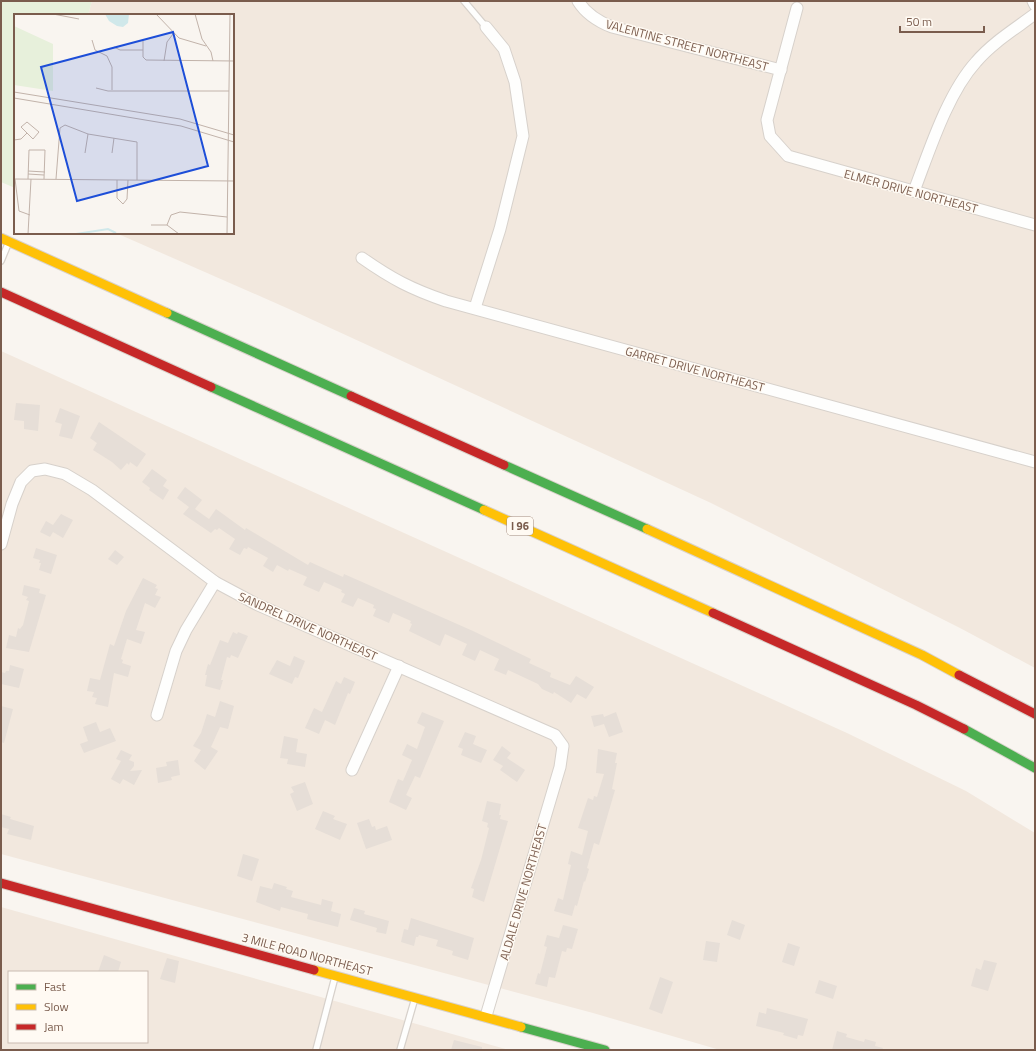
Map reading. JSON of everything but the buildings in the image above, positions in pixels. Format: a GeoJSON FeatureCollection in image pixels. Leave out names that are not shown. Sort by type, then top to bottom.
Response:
{"type":"FeatureCollection","features":[{"type":"Feature","properties":{"kind":"main road"},"geometry":{"type":"LineString","coordinates":[[5,240],[802,599],[922,655],[1035,714]]}},
{"type":"Feature","properties":{"kind":"main road","name":"I 96"},"geometry":{"type":"LineString","coordinates":[[1,292],[916,705],[994,744],[1035,768]]}},
{"type":"Feature","properties":{"kind":"main road","name":"3 MILE ROAD NORTHEAST"},"geometry":{"type":"LineString","coordinates":[[1,882],[605,1050]]}},
{"type":"Feature","properties":{"kind":"street","name":"VALENTINE STREET NORTHEAST"},"geometry":{"type":"LineString","coordinates":[[578,1],[584,10],[592,17],[612,27],[781,70]]}},
{"type":"Feature","properties":{"kind":"street"},"geometry":{"type":"LineString","coordinates":[[1033,1],[1035,5]]}},
{"type":"Feature","properties":{"kind":"street"},"geometry":{"type":"LineString","coordinates":[[781,70],[797,8]]}},
{"type":"Feature","properties":{"kind":"street"},"geometry":{"type":"LineString","coordinates":[[914,191],[935,133],[957,90],[975,62],[1006,35],[1035,14]]}},
{"type":"Feature","properties":{"kind":"street"},"geometry":{"type":"LineString","coordinates":[[475,308],[500,229],[523,136],[515,82],[504,49],[486,27]]}},
{"type":"Feature","properties":{"kind":"street","name":"ELMER DRIVE NORTHEAST"},"geometry":{"type":"LineString","coordinates":[[781,70],[767,120],[768,130],[776,144],[788,156],[1035,225]]}},
{"type":"Feature","properties":{"kind":"street","name":"GARRET DRIVE NORTHEAST"},"geometry":{"type":"LineString","coordinates":[[362,258],[391,279],[407,287],[446,301],[1035,462]]}},
{"type":"Feature","properties":{"kind":"street","name":"SANDREL DRIVE NORTHEAST"},"geometry":{"type":"LineString","coordinates":[[1,544],[12,504],[21,482],[32,471],[49,470],[65,474],[92,490],[215,582],[264,607],[555,735],[563,746],[560,767]]}},
{"type":"Feature","properties":{"kind":"street"},"geometry":{"type":"LineString","coordinates":[[157,715],[176,651],[186,630],[215,582]]}},
{"type":"Feature","properties":{"kind":"street"},"geometry":{"type":"LineString","coordinates":[[352,770],[399,666]]}},
{"type":"Feature","properties":{"kind":"street","name":"ALDALE DRIVE NORTHEAST"},"geometry":{"type":"LineString","coordinates":[[486,1016],[560,767]]}},
{"type":"Feature","properties":{"kind":"lane"},"geometry":{"type":"LineString","coordinates":[[464,1],[486,27]]}},
{"type":"Feature","properties":{"kind":"lane"},"geometry":{"type":"LineString","coordinates":[[1,261],[5,240]]}},
{"type":"Feature","properties":{"kind":"lane"},"geometry":{"type":"LineString","coordinates":[[316,1050],[336,974]]}},
{"type":"Feature","properties":{"kind":"lane"},"geometry":{"type":"LineString","coordinates":[[400,1050],[416,997]]}},
{"type":"Feature","properties":{"kind":"shaded area"},"geometry":{"type":"Polygon","coordinates":[[[92,1],[1035,1],[1035,668],[960,628],[711,503],[289,309],[118,234],[234,234],[234,14],[88,14],[92,1]]]}},
{"type":"Feature","properties":{"kind":"shaded area"},"geometry":{"type":"Polygon","coordinates":[[[1,351],[847,733],[966,791],[1035,833],[1035,1050],[720,1050],[593,1013],[1,854],[1,351]]]}},
{"type":"Feature","properties":{"kind":"shaded area"},"geometry":{"type":"Polygon","coordinates":[[[1,907],[509,1050],[1,1050],[1,907]]]}},
{"type":"Feature","properties":{"kind":"green space"},"geometry":{"type":"Polygon","coordinates":[[[1,1],[92,1],[88,14],[14,14],[14,188],[1,182],[1,1]]]}},
{"type":"Feature","properties":{"kind":"traffic: fast"},"geometry":{"type":"LineString","coordinates":[[167,313],[351,396]]}},
{"type":"Feature","properties":{"kind":"traffic: fast"},"geometry":{"type":"LineString","coordinates":[[211,387],[484,510]]}},
{"type":"Feature","properties":{"kind":"traffic: fast"},"geometry":{"type":"LineString","coordinates":[[504,465],[647,529]]}},
{"type":"Feature","properties":{"kind":"traffic: fast"},"geometry":{"type":"LineString","coordinates":[[964,729],[1035,768]]}},
{"type":"Feature","properties":{"kind":"traffic: fast"},"geometry":{"type":"LineString","coordinates":[[521,1027],[605,1050]]}},
{"type":"Feature","properties":{"kind":"traffic: slow"},"geometry":{"type":"LineString","coordinates":[[1,238],[167,313]]}},
{"type":"Feature","properties":{"kind":"traffic: slow"},"geometry":{"type":"LineString","coordinates":[[484,510],[713,613]]}},
{"type":"Feature","properties":{"kind":"traffic: slow"},"geometry":{"type":"LineString","coordinates":[[647,529],[922,655],[959,675]]}},
{"type":"Feature","properties":{"kind":"traffic: slow"},"geometry":{"type":"LineString","coordinates":[[314,970],[521,1027]]}},
{"type":"Feature","properties":{"kind":"traffic: jam"},"geometry":{"type":"LineString","coordinates":[[1,292],[211,387]]}},
{"type":"Feature","properties":{"kind":"traffic: jam"},"geometry":{"type":"LineString","coordinates":[[351,396],[504,465]]}},
{"type":"Feature","properties":{"kind":"traffic: jam"},"geometry":{"type":"LineString","coordinates":[[713,613],[916,705],[964,729]]}},
{"type":"Feature","properties":{"kind":"traffic: jam"},"geometry":{"type":"LineString","coordinates":[[959,675],[1035,714]]}},
{"type":"Feature","properties":{"kind":"traffic: jam"},"geometry":{"type":"LineString","coordinates":[[1,883],[314,970]]}}]}
